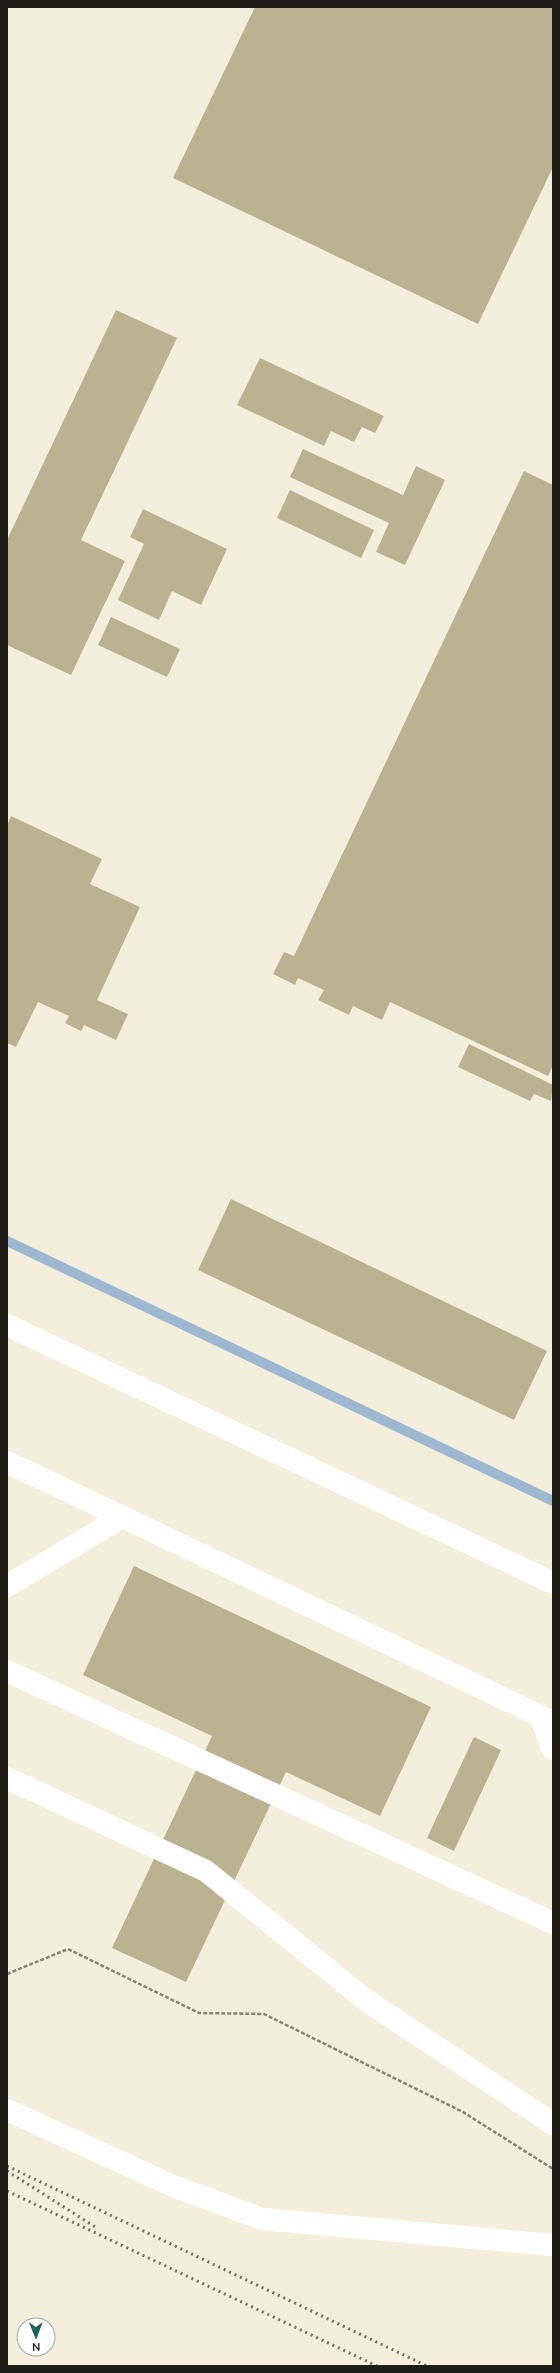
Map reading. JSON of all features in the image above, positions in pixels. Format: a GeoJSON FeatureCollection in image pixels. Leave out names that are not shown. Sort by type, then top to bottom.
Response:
{"type":"FeatureCollection","features":[{"type":"Feature","properties":{"kind":"lane"},"geometry":{"type":"LineString","coordinates":[[7,1325],[553,1583]]}},
{"type":"Feature","properties":{"kind":"lane"},"geometry":{"type":"LineString","coordinates":[[7,1462],[547,1719],[553,1749]]}},
{"type":"Feature","properties":{"kind":"lane"},"geometry":{"type":"LineString","coordinates":[[7,1586],[122,1517]]}},
{"type":"Feature","properties":{"kind":"lane"},"geometry":{"type":"LineString","coordinates":[[7,1671],[553,1923]]}},
{"type":"Feature","properties":{"kind":"lane"},"geometry":{"type":"LineString","coordinates":[[7,1778],[206,1871],[367,2001],[553,2124]]}},
{"type":"Feature","properties":{"kind":"lane"},"geometry":{"type":"LineString","coordinates":[[7,2110],[173,2186],[262,2219],[553,2245]]}},
{"type":"Feature","properties":{"kind":"path"},"geometry":{"type":"LineString","coordinates":[[7,1974],[68,1949],[199,2013],[264,2014],[463,2112],[553,2169]]}},
{"type":"Feature","properties":{"kind":"building"},"geometry":{"type":"Polygon","coordinates":[[[255,7],[553,7],[553,167],[478,324],[173,178],[255,7]]]}},
{"type":"Feature","properties":{"kind":"building"},"geometry":{"type":"Polygon","coordinates":[[[116,310],[177,338],[81,540],[125,561],[71,675],[7,645],[7,540],[116,310]]]}},
{"type":"Feature","properties":{"kind":"building"},"geometry":{"type":"Polygon","coordinates":[[[260,358],[384,416],[375,433],[362,427],[354,442],[331,431],[324,446],[237,405],[260,358]]]}},
{"type":"Feature","properties":{"kind":"building"},"geometry":{"type":"Polygon","coordinates":[[[303,449],[403,495],[416,466],[445,480],[405,565],[376,552],[389,523],[290,477],[303,449]]]}},
{"type":"Feature","properties":{"kind":"building"},"geometry":{"type":"Polygon","coordinates":[[[524,471],[553,485],[553,1065],[548,1076],[390,1002],[382,1020],[353,1006],[349,1015],[318,1000],[324,990],[298,978],[295,985],[273,974],[284,952],[294,956],[524,471]]]}},
{"type":"Feature","properties":{"kind":"building"},"geometry":{"type":"Polygon","coordinates":[[[290,490],[374,530],[361,558],[277,518],[290,490]]]}},
{"type":"Feature","properties":{"kind":"building"},"geometry":{"type":"Polygon","coordinates":[[[143,509],[227,549],[201,605],[172,591],[159,620],[118,600],[144,544],[130,537],[143,509]]]}},
{"type":"Feature","properties":{"kind":"building"},"geometry":{"type":"Polygon","coordinates":[[[111,617],[180,649],[167,677],[98,645],[111,617]]]}},
{"type":"Feature","properties":{"kind":"building"},"geometry":{"type":"Polygon","coordinates":[[[11,816],[102,859],[90,884],[140,907],[97,1000],[128,1014],[116,1040],[84,1025],[81,1031],[65,1023],[69,1016],[38,1002],[16,1047],[7,1043],[7,826],[11,816]]]}},
{"type":"Feature","properties":{"kind":"building"},"geometry":{"type":"Polygon","coordinates":[[[469,1044],[553,1085],[551,1101],[534,1094],[530,1101],[458,1067],[469,1044]]]}},
{"type":"Feature","properties":{"kind":"building"},"geometry":{"type":"Polygon","coordinates":[[[231,1199],[547,1351],[514,1420],[198,1270],[231,1199]]]}},
{"type":"Feature","properties":{"kind":"building"},"geometry":{"type":"Polygon","coordinates":[[[134,1566],[431,1707],[380,1816],[286,1772],[186,1982],[112,1948],[212,1736],[83,1675],[134,1566]]]}},
{"type":"Feature","properties":{"kind":"building"},"geometry":{"type":"Polygon","coordinates":[[[474,1737],[501,1750],[454,1851],[427,1838],[474,1737]]]}},
{"type":"Feature","properties":{"kind":"waterway"},"geometry":{"type":"LineString","coordinates":[[7,1241],[553,1501]]}},
{"type":"Feature","properties":{"kind":"railway"},"geometry":{"type":"LineString","coordinates":[[7,2166],[427,2366]]}},
{"type":"Feature","properties":{"kind":"railway"},"geometry":{"type":"LineString","coordinates":[[7,2171],[97,2228]]}},
{"type":"Feature","properties":{"kind":"railway"},"geometry":{"type":"LineString","coordinates":[[7,2191],[377,2366]]}}]}
